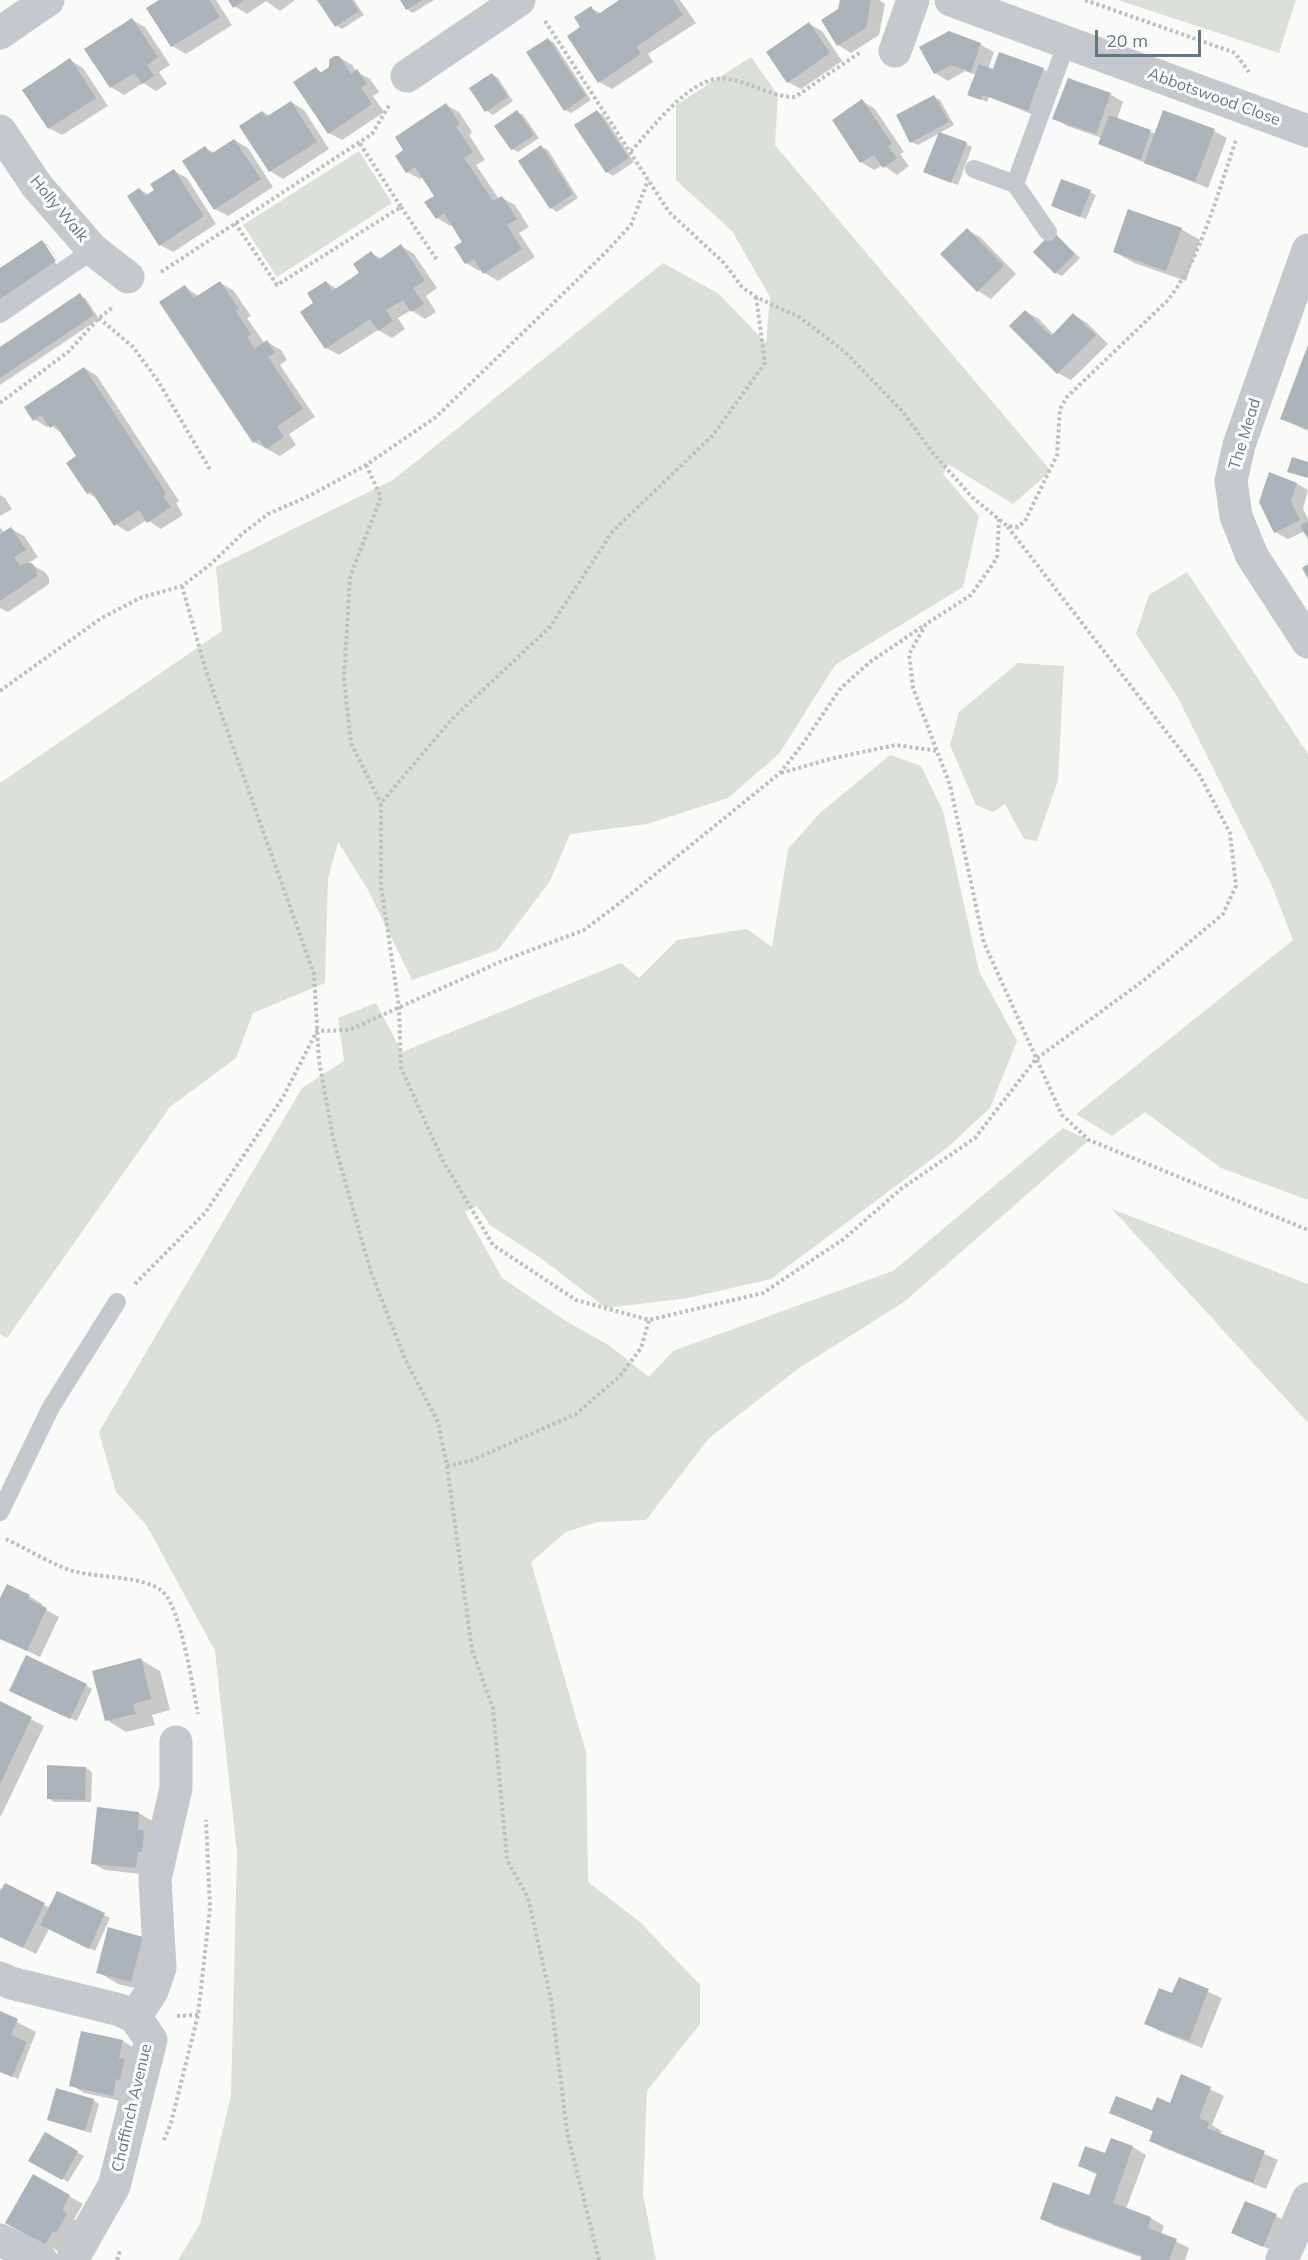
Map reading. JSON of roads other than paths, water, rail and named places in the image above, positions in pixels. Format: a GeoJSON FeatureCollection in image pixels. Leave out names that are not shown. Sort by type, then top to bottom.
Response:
{"type":"FeatureCollection","features":[{"type":"Feature","properties":{"kind":"street"},"geometry":{"type":"LineString","coordinates":[[0,33],[48,0]]}},
{"type":"Feature","properties":{"kind":"street"},"geometry":{"type":"LineString","coordinates":[[895,51],[913,0]]}},
{"type":"Feature","properties":{"kind":"street","name":"Abbotswood Close"},"geometry":{"type":"LineString","coordinates":[[951,0],[1308,132]]}},
{"type":"Feature","properties":{"kind":"street"},"geometry":{"type":"LineString","coordinates":[[407,76],[531,9]]}},
{"type":"Feature","properties":{"kind":"street","name":"Holly Walk"},"geometry":{"type":"LineString","coordinates":[[0,131],[37,186],[93,250],[132,284]]}},
{"type":"Feature","properties":{"kind":"street","name":"The Mead"},"geometry":{"type":"LineString","coordinates":[[1308,250],[1239,445],[1231,481],[1236,516],[1252,556],[1308,642]]}},
{"type":"Feature","properties":{"kind":"street"},"geometry":{"type":"LineString","coordinates":[[0,1978],[11,1983],[120,2010],[135,2017],[152,1991],[159,1968],[155,1879],[176,1788],[176,1743]]}},
{"type":"Feature","properties":{"kind":"street","name":"Chaffinch Avenue"},"geometry":{"type":"LineString","coordinates":[[72,2260],[114,2186],[151,2040],[135,2017]]}},
{"type":"Feature","properties":{"kind":"street"},"geometry":{"type":"LineString","coordinates":[[1282,2260],[1308,2199]]}},
{"type":"Feature","properties":{"kind":"street"},"geometry":{"type":"LineString","coordinates":[[0,2240],[42,2260]]}},
{"type":"Feature","properties":{"kind":"lane"},"geometry":{"type":"LineString","coordinates":[[1015,184],[1067,42]]}},
{"type":"Feature","properties":{"kind":"lane"},"geometry":{"type":"LineString","coordinates":[[974,169],[1015,184],[1048,232]]}},
{"type":"Feature","properties":{"kind":"lane"},"geometry":{"type":"LineString","coordinates":[[0,314],[93,250]]}},
{"type":"Feature","properties":{"kind":"lane"},"geometry":{"type":"LineString","coordinates":[[0,1512],[51,1407],[117,1302]]}}]}
